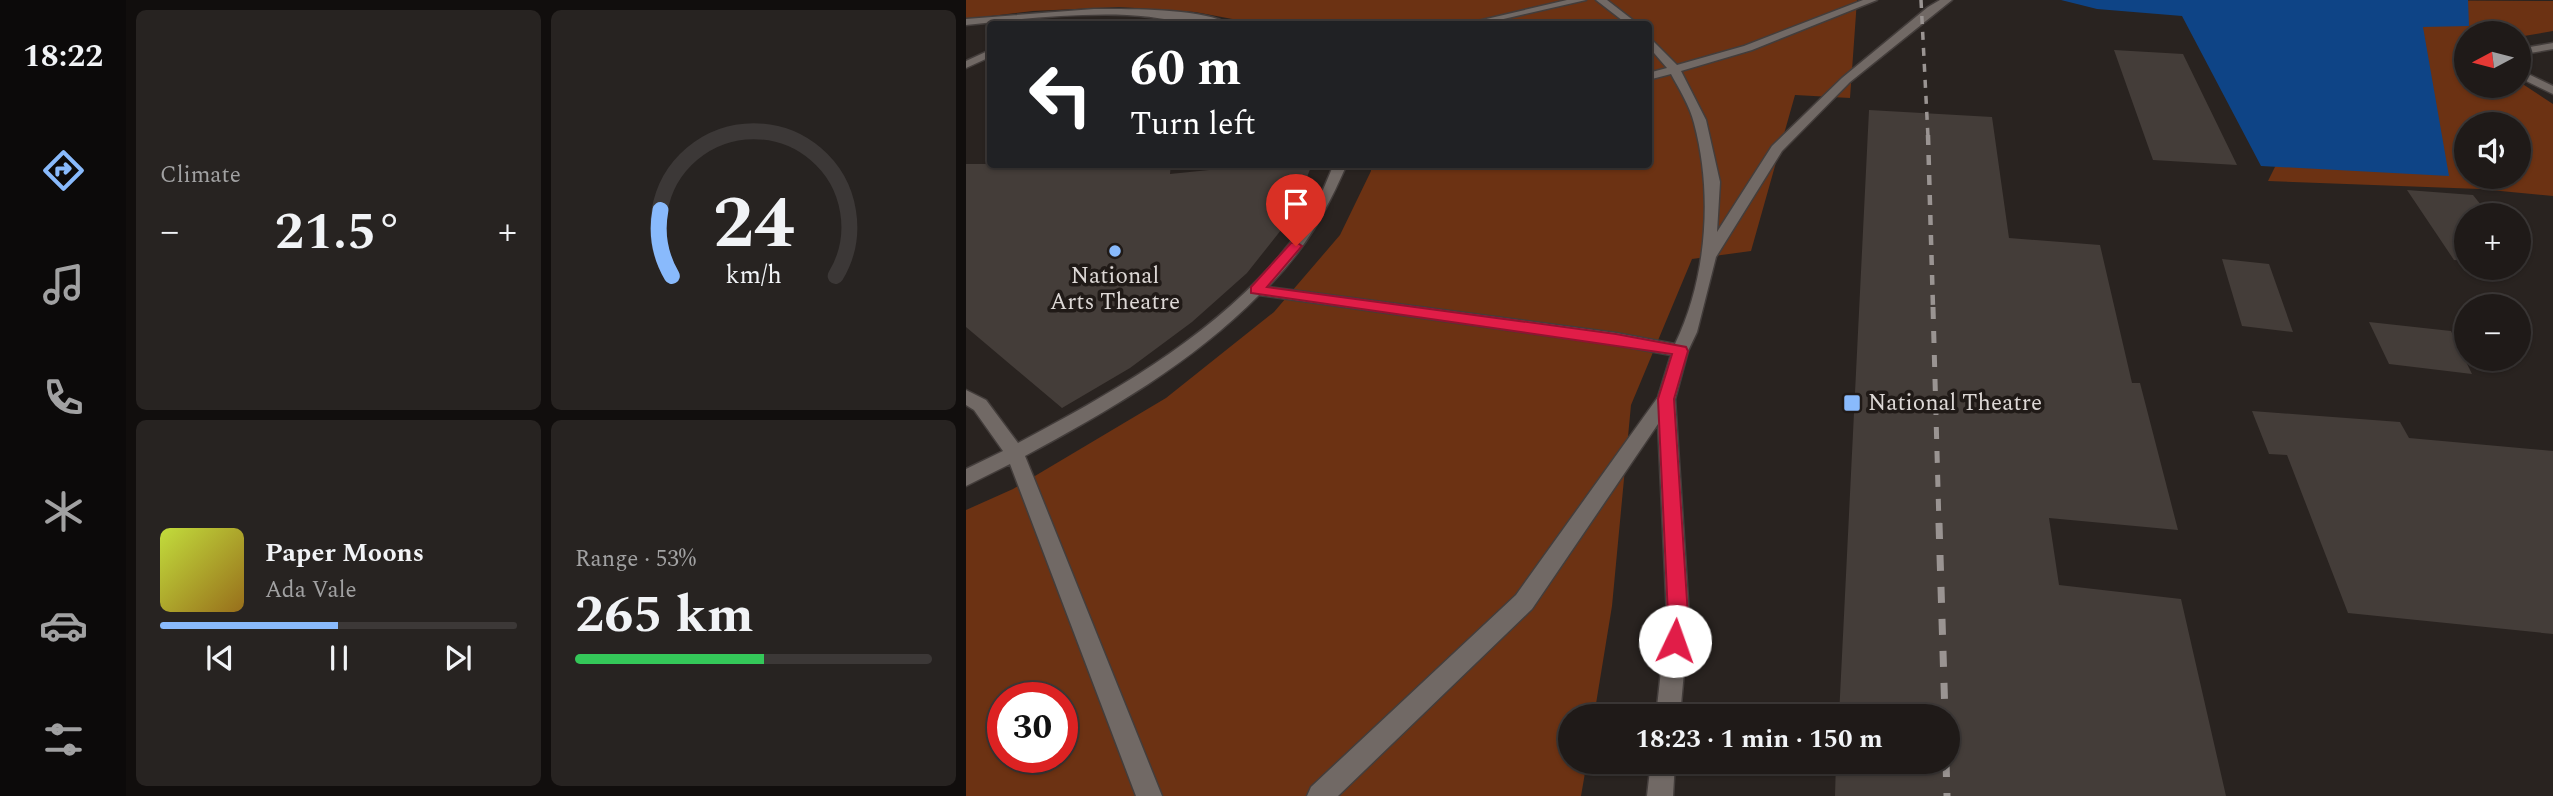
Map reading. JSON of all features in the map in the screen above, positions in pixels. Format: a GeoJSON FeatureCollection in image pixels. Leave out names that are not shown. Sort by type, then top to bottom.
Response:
{"type":"FeatureCollection","features":[{"type":"Feature","properties":{"kind":"street"},"geometry":{"type":"LineString","coordinates":[[1024,21],[1041,0]]}},
{"type":"Feature","properties":{"kind":"street"},"geometry":{"type":"LineString","coordinates":[[1484,21],[1581,0]]}},
{"type":"Feature","properties":{"kind":"street"},"geometry":{"type":"LineString","coordinates":[[1601,0],[1629,21]]}},
{"type":"Feature","properties":{"kind":"street"},"geometry":{"type":"LineString","coordinates":[[1652,76],[1748,48],[1872,0]]}},
{"type":"Feature","properties":{"kind":"street"},"geometry":{"type":"LineString","coordinates":[[1709,257],[1777,149],[1846,80],[1932,9],[1947,0]]}},
{"type":"Feature","properties":{"kind":"street"},"geometry":{"type":"LineString","coordinates":[[966,22],[1029,15],[1128,13],[1204,21]]}},
{"type":"Feature","properties":{"kind":"street"},"geometry":{"type":"LineString","coordinates":[[1320,796],[1524,602],[1666,399],[1680,351],[1689,332],[1709,257],[1713,182],[1700,120],[1675,70],[1652,44]]}},
{"type":"Feature","properties":{"kind":"street"},"geometry":{"type":"LineString","coordinates":[[2531,50],[2553,46]]}},
{"type":"Feature","properties":{"kind":"street"},"geometry":{"type":"LineString","coordinates":[[966,65],[987,54]]}},
{"type":"Feature","properties":{"kind":"street"},"geometry":{"type":"LineString","coordinates":[[2531,79],[2553,91]]}},
{"type":"Feature","properties":{"kind":"street"},"geometry":{"type":"LineString","coordinates":[[966,478],[1132,387],[1180,353],[1256,290],[1307,232],[1324,206],[1339,168]]}},
{"type":"Feature","properties":{"kind":"street"},"geometry":{"type":"LineString","coordinates":[[1256,290],[1616,339],[1680,351]]}},
{"type":"Feature","properties":{"kind":"street"},"geometry":{"type":"LineString","coordinates":[[966,396],[980,405],[1014,454],[1149,796]]}},
{"type":"Feature","properties":{"kind":"street"},"geometry":{"type":"LineString","coordinates":[[1666,399],[1678,616],[1669,704]]}},
{"type":"Feature","properties":{"kind":"street"},"geometry":{"type":"LineString","coordinates":[[1660,796],[1662,774]]}},
{"type":"Feature","properties":{"kind":"shaded area"},"geometry":{"type":"Polygon","coordinates":[[[966,0],[1857,0],[1850,98],[1795,95],[1751,251],[1692,259],[1631,405],[1612,606],[1596,704],[1558,704],[1558,774],[1585,774],[1581,796],[966,796],[966,510],[1013,489],[1166,398],[1274,312],[1340,235],[1371,168],[1652,168],[1652,21],[1243,21],[1195,12],[1119,7],[1033,11],[966,19],[966,0]]]}},
{"type":"Feature","properties":{"kind":"shaded area"},"geometry":{"type":"Polygon","coordinates":[[[2358,0],[2553,1],[2553,31],[2531,35],[2531,21],[2454,21],[2454,98],[2531,98],[2531,90],[2553,104],[2553,196],[2480,189],[2531,189],[2531,112],[2454,112],[2454,188],[2268,181],[2358,0]]]}},
{"type":"Feature","properties":{"kind":"water"},"geometry":{"type":"Polygon","coordinates":[[[2061,0],[2468,0],[2469,21],[2454,21],[2454,26],[2423,27],[2449,176],[2261,166],[2182,16],[2097,9],[2061,0]]]}},
{"type":"Feature","properties":{"kind":"building"},"geometry":{"type":"Polygon","coordinates":[[[2114,50],[2183,54],[2237,165],[2153,160],[2114,50]]]}},
{"type":"Feature","properties":{"kind":"building"},"geometry":{"type":"Polygon","coordinates":[[[1869,110],[1992,117],[2009,238],[2100,245],[2132,383],[2140,383],[2178,530],[2049,518],[2059,585],[2181,599],[2226,796],[1835,796],[1836,774],[1960,774],[1960,704],[1840,704],[1869,110]]]}},
{"type":"Feature","properties":{"kind":"building","name":"National Arts Theatre"},"geometry":{"type":"Polygon","coordinates":[[[966,164],[987,164],[987,168],[1171,168],[1170,174],[1229,168],[1310,168],[1301,193],[1281,230],[1247,273],[1192,322],[1130,368],[1062,408],[966,327],[966,164]]]}},
{"type":"Feature","properties":{"kind":"building"},"geometry":{"type":"Polygon","coordinates":[[[2407,190],[2473,195],[2479,203],[2454,203],[2454,260],[2407,190]]]}},
{"type":"Feature","properties":{"kind":"building"},"geometry":{"type":"Polygon","coordinates":[[[2222,259],[2269,264],[2293,332],[2242,326],[2222,259]]]}},
{"type":"Feature","properties":{"kind":"building"},"geometry":{"type":"Polygon","coordinates":[[[2369,322],[2451,331],[2454,337],[2454,371],[2471,371],[2472,374],[2389,364],[2369,322]]]}},
{"type":"Feature","properties":{"kind":"building"},"geometry":{"type":"Polygon","coordinates":[[[2252,411],[2400,422],[2409,438],[2553,451],[2553,634],[2348,613],[2287,455],[2269,454],[2252,411]]]}},
{"type":"Feature","properties":{"kind":"railway"},"geometry":{"type":"LineString","coordinates":[[1921,0],[1928,137]]}},
{"type":"Feature","properties":{"kind":"railway"},"geometry":{"type":"LineString","coordinates":[[1928,135],[1933,308]]}},
{"type":"Feature","properties":{"kind":"railway"},"geometry":{"type":"LineString","coordinates":[[1933,307],[1939,525]]}},
{"type":"Feature","properties":{"kind":"railway"},"geometry":{"type":"LineString","coordinates":[[1939,523],[1945,704]]}},
{"type":"Feature","properties":{"kind":"railway"},"geometry":{"type":"LineString","coordinates":[[1946,774],[1947,796]]}},
{"type":"Feature","properties":{"kind":"place","name":"National Arts Theatre"},"geometry":{"type":"Point","coordinates":[1115,251]}},
{"type":"Feature","properties":{"kind":"place","name":"National Theatre"},"geometry":{"type":"Point","coordinates":[1852,403]}},
{"type":"Feature","properties":{"kind":"route"},"geometry":{"type":"LineString","coordinates":[[1296,246],[1256,290],[1616,339],[1680,351],[1666,399],[1678,616],[1675,641]]}}]}
